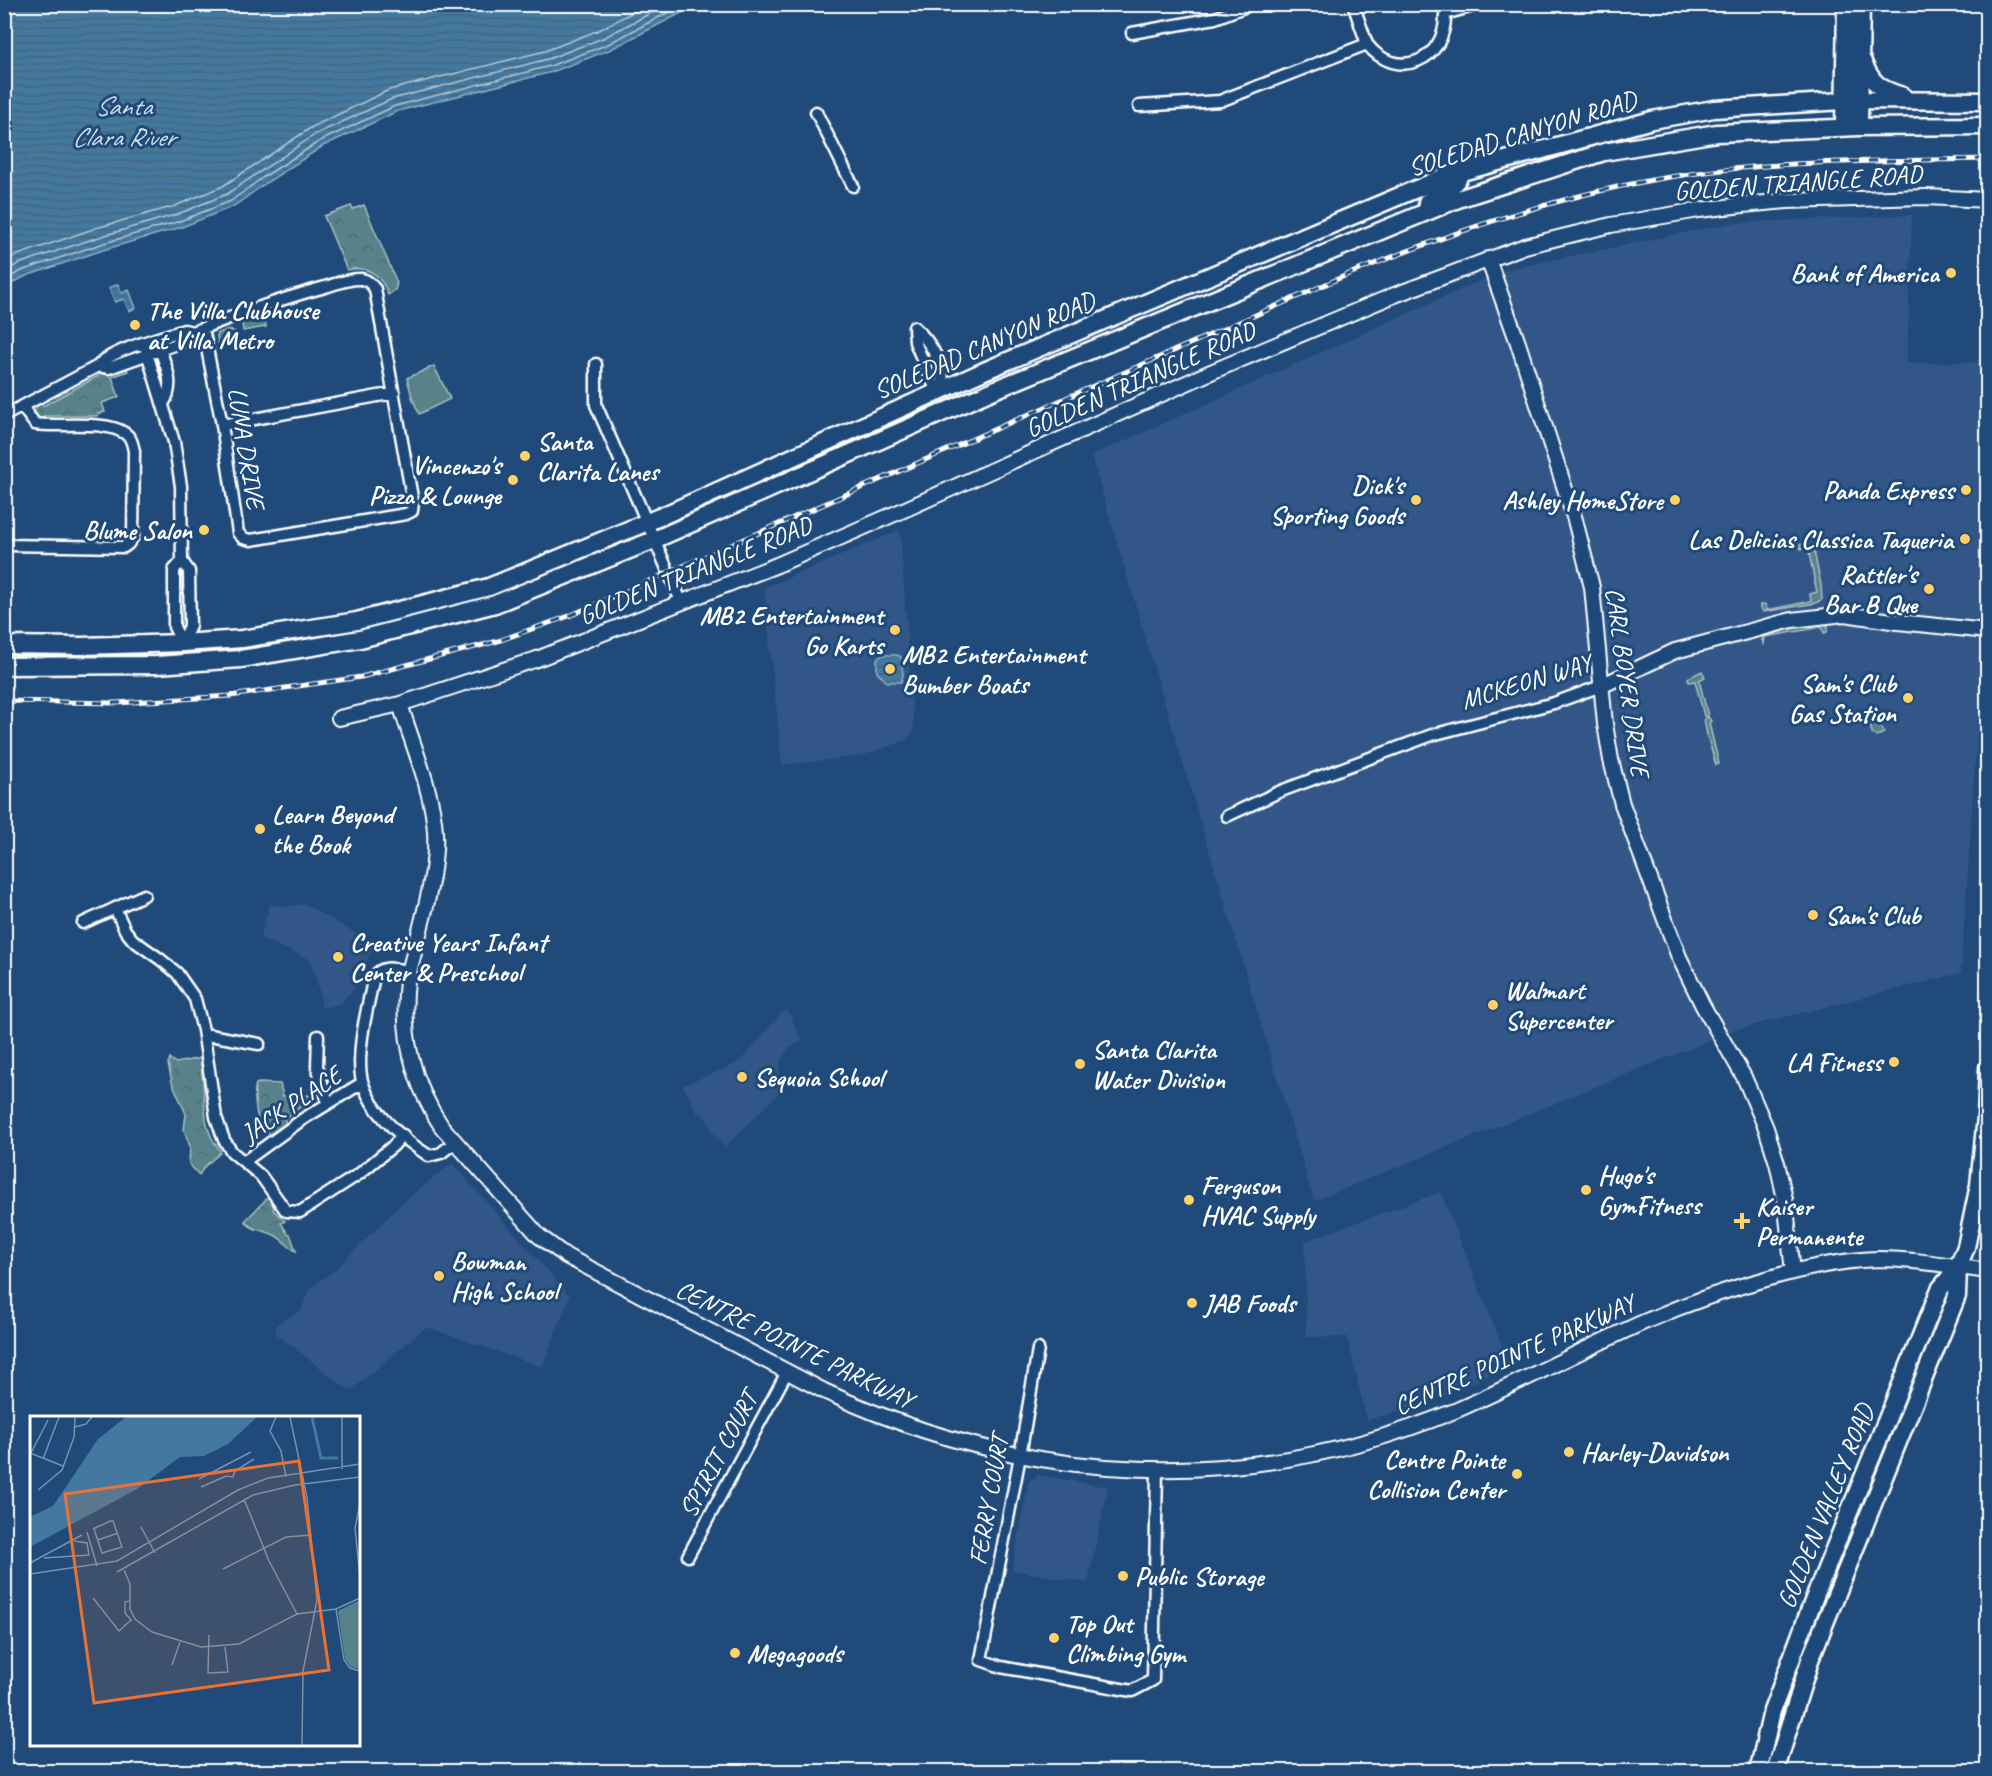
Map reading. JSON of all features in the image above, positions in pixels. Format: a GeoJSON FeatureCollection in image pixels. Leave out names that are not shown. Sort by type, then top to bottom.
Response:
{"type":"FeatureCollection","features":[{"type":"Feature","properties":{"kind":"main road"},"geometry":{"type":"LineString","coordinates":[[1845,4],[1852,127]]}},
{"type":"Feature","properties":{"kind":"main road"},"geometry":{"type":"LineString","coordinates":[[1852,101],[1860,56],[1861,4]]}},
{"type":"Feature","properties":{"kind":"main road"},"geometry":{"type":"LineString","coordinates":[[1860,56],[1868,75],[1877,86],[1888,92],[1918,100]]}},
{"type":"Feature","properties":{"kind":"main road","name":"SOLEDAD CANYON ROAD"},"geometry":{"type":"LineString","coordinates":[[4,645],[182,644],[242,639],[357,621],[489,587],[646,523],[942,390],[1455,176],[1630,126],[1714,109],[1852,101],[1988,101]]}},
{"type":"Feature","properties":{"kind":"main road","name":"SOLEDAD CANYON ROAD"},"geometry":{"type":"LineString","coordinates":[[4,666],[182,663],[242,659],[360,639],[495,604],[654,540],[963,403],[1401,222],[1472,194],[1604,152],[1717,133],[1852,127],[1988,126]]}},
{"type":"Feature","properties":{"kind":"main road"},"geometry":{"type":"LineString","coordinates":[[1401,222],[1451,188],[1455,176],[1604,152]]}},
{"type":"Feature","properties":{"kind":"main road"},"geometry":{"type":"LineString","coordinates":[[942,390],[955,395],[964,394],[1066,352],[1101,341],[1115,340]]}},
{"type":"Feature","properties":{"kind":"main road"},"geometry":{"type":"LineString","coordinates":[[858,451],[874,435],[934,408],[943,396],[942,390]]}},
{"type":"Feature","properties":{"kind":"main road"},"geometry":{"type":"LineString","coordinates":[[182,644],[182,663]]}},
{"type":"Feature","properties":{"kind":"main road","name":"GOLDEN VALLEY ROAD"},"geometry":{"type":"LineString","coordinates":[[1758,1772],[1772,1711],[1815,1596],[1940,1289],[1958,1267],[1966,1247],[1979,1185],[1988,1068]]}},
{"type":"Feature","properties":{"kind":"main road","name":"GOLDEN VALLEY ROAD"},"geometry":{"type":"LineString","coordinates":[[1775,1772],[1810,1660],[1957,1296],[1958,1267]]}},
{"type":"Feature","properties":{"kind":"street"},"geometry":{"type":"LineString","coordinates":[[1132,33],[1215,18],[1252,4]]}},
{"type":"Feature","properties":{"kind":"street"},"geometry":{"type":"LineString","coordinates":[[1353,4],[1367,44],[1379,56],[1400,64],[1417,62],[1432,53],[1442,39],[1445,25],[1443,9],[1480,4]]}},
{"type":"Feature","properties":{"kind":"street"},"geometry":{"type":"LineString","coordinates":[[1138,106],[1220,101],[1367,44]]}},
{"type":"Feature","properties":{"kind":"street"},"geometry":{"type":"LineString","coordinates":[[816,112],[853,186]]}},
{"type":"Feature","properties":{"kind":"street","name":"GOLDEN TRIANGLE ROAD"},"geometry":{"type":"LineString","coordinates":[[339,718],[400,704],[537,659],[777,565],[1211,372],[1392,296],[1525,246],[1611,225],[1710,209],[1832,199],[1926,196],[1988,200]]}},
{"type":"Feature","properties":{"kind":"street","name":"CARL BOYER DRIVE"},"geometry":{"type":"LineString","coordinates":[[1488,259],[1518,343],[1575,520],[1592,587],[1605,724],[1617,785],[1668,932],[1691,982],[1744,1077],[1769,1136],[1785,1199],[1793,1272]]}},
{"type":"Feature","properties":{"kind":"street"},"geometry":{"type":"LineString","coordinates":[[4,416],[23,408],[98,366],[104,359],[144,343],[184,330],[198,330],[317,289],[346,281],[366,280],[375,290],[394,393],[222,425]]}},
{"type":"Feature","properties":{"kind":"street"},"geometry":{"type":"LineString","coordinates":[[914,327],[927,338],[944,380],[942,390],[934,385],[915,342],[914,327]]}},
{"type":"Feature","properties":{"kind":"street"},"geometry":{"type":"LineString","coordinates":[[98,366],[108,368],[160,351],[185,341],[198,330]]}},
{"type":"Feature","properties":{"kind":"street","name":"LUNA DRIVE"},"geometry":{"type":"LineString","coordinates":[[198,330],[222,425],[238,533],[243,538],[251,540],[411,512],[413,503],[394,393]]}},
{"type":"Feature","properties":{"kind":"street"},"geometry":{"type":"LineString","coordinates":[[156,339],[171,384],[170,393],[163,404]]}},
{"type":"Feature","properties":{"kind":"street"},"geometry":{"type":"LineString","coordinates":[[144,343],[174,442],[181,486],[182,561],[189,571],[190,626],[182,644]]}},
{"type":"Feature","properties":{"kind":"street"},"geometry":{"type":"LineString","coordinates":[[596,364],[596,405],[681,601]]}},
{"type":"Feature","properties":{"kind":"street"},"geometry":{"type":"LineString","coordinates":[[4,545],[124,547],[133,537],[134,451],[130,438],[118,429],[104,426],[35,424],[23,408]]}},
{"type":"Feature","properties":{"kind":"street"},"geometry":{"type":"LineString","coordinates":[[182,561],[174,570],[174,627],[182,644]]}},
{"type":"Feature","properties":{"kind":"street","name":"MCKEON WAY"},"geometry":{"type":"LineString","coordinates":[[1227,816],[1281,791],[1432,735],[1554,703],[1601,686],[1675,651],[1792,620],[1845,614],[1988,631]]}},
{"type":"Feature","properties":{"kind":"street","name":"CENTRE POINTE PARKWAY"},"geometry":{"type":"LineString","coordinates":[[400,704],[429,798],[435,831],[434,865],[409,971],[404,1019],[415,1076],[431,1111],[454,1143],[552,1247],[787,1372],[855,1406],[887,1419],[954,1441],[1020,1456],[1104,1467],[1157,1470],[1272,1462],[1384,1436],[1466,1406],[1675,1309],[1733,1288],[1793,1272],[1836,1263],[1880,1259],[1914,1261],[1988,1272]]}},
{"type":"Feature","properties":{"kind":"street"},"geometry":{"type":"LineString","coordinates":[[83,923],[144,894]]}},
{"type":"Feature","properties":{"kind":"street"},"geometry":{"type":"LineString","coordinates":[[115,908],[125,930],[133,940],[177,973],[195,999],[204,1034],[216,1117],[224,1140],[232,1152],[245,1161],[269,1185],[282,1207],[294,1213],[300,1212],[358,1174],[403,1135]]}},
{"type":"Feature","properties":{"kind":"street"},"geometry":{"type":"LineString","coordinates":[[409,971],[383,968],[377,971],[374,977],[362,1044],[362,1083],[372,1103],[384,1119],[429,1156],[441,1153],[454,1143]]}},
{"type":"Feature","properties":{"kind":"street"},"geometry":{"type":"LineString","coordinates":[[204,1034],[259,1044]]}},
{"type":"Feature","properties":{"kind":"street"},"geometry":{"type":"LineString","coordinates":[[318,1036],[317,1066],[328,1103]]}},
{"type":"Feature","properties":{"kind":"street","name":"JACK PLACE"},"geometry":{"type":"LineString","coordinates":[[245,1161],[328,1103],[362,1083]]}},
{"type":"Feature","properties":{"kind":"street","name":"FERRY COURT"},"geometry":{"type":"LineString","coordinates":[[1038,1349],[981,1660],[1001,1666],[1132,1691],[1152,1680],[1157,1470]]}},
{"type":"Feature","properties":{"kind":"street","name":"SPIRIT COURT"},"geometry":{"type":"LineString","coordinates":[[688,1556],[787,1372]]}},
{"type":"Feature","properties":{"kind":"shaded area"},"geometry":{"type":"Polygon","coordinates":[[[1912,215],[1907,363],[1987,362],[1987,585],[1961,973],[1738,1029],[1314,1201],[1091,456],[1504,270],[1732,223],[1912,215]]]}},
{"type":"Feature","properties":{"kind":"shaded area"},"geometry":{"type":"Polygon","coordinates":[[[900,530],[914,731],[907,740],[861,756],[782,765],[764,588],[900,530]]]}},
{"type":"Feature","properties":{"kind":"shaded area","name":"Creative Years Infant Center & Preschool"},"geometry":{"type":"Polygon","coordinates":[[[270,904],[285,907],[304,904],[375,944],[354,988],[341,1004],[322,1008],[318,985],[309,959],[260,938],[270,904]]]}},
{"type":"Feature","properties":{"kind":"shaded area","name":"Sequoia School"},"geometry":{"type":"Polygon","coordinates":[[[783,1011],[787,1011],[790,1015],[802,1041],[788,1049],[780,1062],[780,1074],[784,1088],[725,1147],[716,1137],[706,1119],[701,1113],[698,1114],[683,1085],[734,1065],[745,1056],[783,1011]]]}},
{"type":"Feature","properties":{"kind":"shaded area","name":"Bowman High School"},"geometry":{"type":"Polygon","coordinates":[[[452,1163],[570,1296],[542,1367],[426,1327],[350,1391],[275,1333],[277,1324],[302,1310],[307,1293],[318,1282],[335,1270],[401,1204],[452,1163]]]}},
{"type":"Feature","properties":{"kind":"shaded area"},"geometry":{"type":"Polygon","coordinates":[[[1441,1192],[1509,1364],[1479,1380],[1423,1404],[1367,1420],[1347,1337],[1306,1337],[1305,1241],[1441,1192]]]}},
{"type":"Feature","properties":{"kind":"shaded area"},"geometry":{"type":"Polygon","coordinates":[[[1039,1475],[1108,1487],[1088,1583],[1012,1570],[1029,1481],[1039,1475]]]}},
{"type":"Feature","properties":{"kind":"green space"},"geometry":{"type":"Polygon","coordinates":[[[364,205],[397,283],[395,290],[388,295],[382,282],[373,273],[361,269],[347,270],[324,216],[351,206],[353,209],[364,205]]]}},
{"type":"Feature","properties":{"kind":"green space"},"geometry":{"type":"Polygon","coordinates":[[[264,312],[266,327],[243,331],[244,320],[264,312]]]}},
{"type":"Feature","properties":{"kind":"green space"},"geometry":{"type":"Polygon","coordinates":[[[234,331],[235,340],[218,343],[218,333],[234,331]]]}},
{"type":"Feature","properties":{"kind":"green space"},"geometry":{"type":"Polygon","coordinates":[[[434,366],[450,399],[419,414],[407,378],[434,366]]]}},
{"type":"Feature","properties":{"kind":"green space"},"geometry":{"type":"Polygon","coordinates":[[[127,368],[128,371],[112,377],[119,397],[102,403],[105,412],[98,416],[44,416],[43,420],[34,416],[35,406],[41,403],[43,406],[98,376],[97,372],[113,372],[127,368]]]}},
{"type":"Feature","properties":{"kind":"green space"},"geometry":{"type":"Polygon","coordinates":[[[1804,543],[1811,546],[1814,551],[1822,599],[1816,603],[1763,612],[1760,605],[1765,604],[1767,610],[1811,601],[1810,594],[1817,592],[1808,548],[1801,549],[1800,545],[1804,543]]]}},
{"type":"Feature","properties":{"kind":"green space"},"geometry":{"type":"Polygon","coordinates":[[[1825,623],[1828,626],[1827,632],[1824,633],[1822,627],[1765,637],[1764,644],[1762,640],[1764,634],[1825,623]]]}},
{"type":"Feature","properties":{"kind":"green space"},"geometry":{"type":"Polygon","coordinates":[[[1702,671],[1705,677],[1699,680],[1708,716],[1704,716],[1695,681],[1689,682],[1688,678],[1702,671]]]}},
{"type":"Feature","properties":{"kind":"green space"},"geometry":{"type":"Polygon","coordinates":[[[1874,714],[1884,732],[1876,736],[1872,733],[1868,715],[1874,714]]]}},
{"type":"Feature","properties":{"kind":"green space"},"geometry":{"type":"Polygon","coordinates":[[[1708,717],[1711,721],[1709,723],[1719,764],[1716,765],[1704,719],[1708,717]]]}},
{"type":"Feature","properties":{"kind":"green space"},"geometry":{"type":"Polygon","coordinates":[[[201,1058],[206,1118],[210,1135],[220,1153],[204,1167],[199,1175],[189,1164],[190,1146],[184,1130],[186,1114],[172,1082],[168,1064],[170,1059],[176,1063],[201,1058]]]}},
{"type":"Feature","properties":{"kind":"green space"},"geometry":{"type":"Polygon","coordinates":[[[256,1084],[280,1084],[283,1096],[311,1095],[311,1099],[284,1119],[287,1124],[270,1135],[257,1116],[255,1091],[256,1084]]]}},
{"type":"Feature","properties":{"kind":"green space"},"geometry":{"type":"Polygon","coordinates":[[[269,1196],[273,1210],[285,1221],[281,1223],[290,1234],[296,1251],[276,1236],[255,1229],[245,1221],[269,1196]]]}},
{"type":"Feature","properties":{"kind":"water","name":"Santa Clara River"},"geometry":{"type":"Polygon","coordinates":[[[5,4],[697,5],[609,50],[552,72],[398,111],[323,146],[234,206],[182,227],[26,276],[5,287],[5,4]]]}},
{"type":"Feature","properties":{"kind":"water"},"geometry":{"type":"Polygon","coordinates":[[[118,284],[121,293],[129,290],[136,308],[129,311],[124,299],[115,302],[109,288],[118,284]]]}},
{"type":"Feature","properties":{"kind":"water","name":"MB2 Entertainment Bumber Boats"},"geometry":{"type":"Polygon","coordinates":[[[883,655],[901,657],[903,675],[901,682],[887,682],[877,672],[877,659],[883,655]]]}},
{"type":"Feature","properties":{"kind":"railway"},"geometry":{"type":"LineString","coordinates":[[4,701],[116,703],[230,696],[361,677],[498,641],[569,616],[1349,274],[1499,219],[1613,188],[1694,173],[1777,165],[1988,159]]}},
{"type":"Feature","properties":{"kind":"place","name":"Bank of America"},"geometry":{"type":"Point","coordinates":[1951,273]}},
{"type":"Feature","properties":{"kind":"place","name":"The Villa Clubhouse at Villa Metro"},"geometry":{"type":"Point","coordinates":[135,325]}},
{"type":"Feature","properties":{"kind":"place","name":"Santa Clarita Lanes"},"geometry":{"type":"Point","coordinates":[525,456]}},
{"type":"Feature","properties":{"kind":"place","name":"Vincenzo's Pizza & Lounge"},"geometry":{"type":"Point","coordinates":[513,480]}},
{"type":"Feature","properties":{"kind":"place","name":"Panda Express"},"geometry":{"type":"Point","coordinates":[1966,490]}},
{"type":"Feature","properties":{"kind":"place","name":"Dick's Sporting Goods"},"geometry":{"type":"Point","coordinates":[1416,500]}},
{"type":"Feature","properties":{"kind":"place","name":"Ashley HomeStore"},"geometry":{"type":"Point","coordinates":[1675,500]}},
{"type":"Feature","properties":{"kind":"place","name":"Blume Salon"},"geometry":{"type":"Point","coordinates":[204,530]}},
{"type":"Feature","properties":{"kind":"place","name":"Las Delicias Classica Taqueria"},"geometry":{"type":"Point","coordinates":[1965,539]}},
{"type":"Feature","properties":{"kind":"place","name":"Rattler's Bar B Que"},"geometry":{"type":"Point","coordinates":[1929,589]}},
{"type":"Feature","properties":{"kind":"place","name":"MB2 Entertainment Go Karts"},"geometry":{"type":"Point","coordinates":[895,630]}},
{"type":"Feature","properties":{"kind":"place","name":"MB2 Entertainment Bumber Boats"},"geometry":{"type":"Point","coordinates":[890,669]}},
{"type":"Feature","properties":{"kind":"place","name":"Sam's Club Gas Station"},"geometry":{"type":"Point","coordinates":[1908,698]}},
{"type":"Feature","properties":{"kind":"place","name":"Learn Beyond the Book"},"geometry":{"type":"Point","coordinates":[260,829]}},
{"type":"Feature","properties":{"kind":"place","name":"Sam's Club"},"geometry":{"type":"Point","coordinates":[1813,915]}},
{"type":"Feature","properties":{"kind":"place","name":"Creative Years Infant Center & Preschool"},"geometry":{"type":"Point","coordinates":[338,957]}},
{"type":"Feature","properties":{"kind":"place","name":"Walmart Supercenter"},"geometry":{"type":"Point","coordinates":[1493,1005]}},
{"type":"Feature","properties":{"kind":"place","name":"LA Fitness"},"geometry":{"type":"Point","coordinates":[1894,1062]}},
{"type":"Feature","properties":{"kind":"place","name":"Santa Clarita Water Division"},"geometry":{"type":"Point","coordinates":[1080,1064]}},
{"type":"Feature","properties":{"kind":"place","name":"Sequoia School"},"geometry":{"type":"Point","coordinates":[742,1077]}},
{"type":"Feature","properties":{"kind":"place","name":"Hugo's GymFitness"},"geometry":{"type":"Point","coordinates":[1586,1190]}},
{"type":"Feature","properties":{"kind":"place","name":"Ferguson HVAC Supply"},"geometry":{"type":"Point","coordinates":[1189,1200]}},
{"type":"Feature","properties":{"kind":"place","name":"Kaiser Permanente"},"geometry":{"type":"Point","coordinates":[1742,1221]}},
{"type":"Feature","properties":{"kind":"place","name":"Bowman High School"},"geometry":{"type":"Point","coordinates":[439,1276]}},
{"type":"Feature","properties":{"kind":"place","name":"JAB Foods"},"geometry":{"type":"Point","coordinates":[1192,1303]}},
{"type":"Feature","properties":{"kind":"place","name":"Harley-Davidson"},"geometry":{"type":"Point","coordinates":[1569,1452]}},
{"type":"Feature","properties":{"kind":"place","name":"Centre Pointe Collision Center"},"geometry":{"type":"Point","coordinates":[1517,1474]}},
{"type":"Feature","properties":{"kind":"place","name":"Public Storage"},"geometry":{"type":"Point","coordinates":[1123,1576]}},
{"type":"Feature","properties":{"kind":"place","name":"Top Out Climbing Gym"},"geometry":{"type":"Point","coordinates":[1054,1638]}},
{"type":"Feature","properties":{"kind":"place","name":"Megagoods"},"geometry":{"type":"Point","coordinates":[735,1653]}}]}
